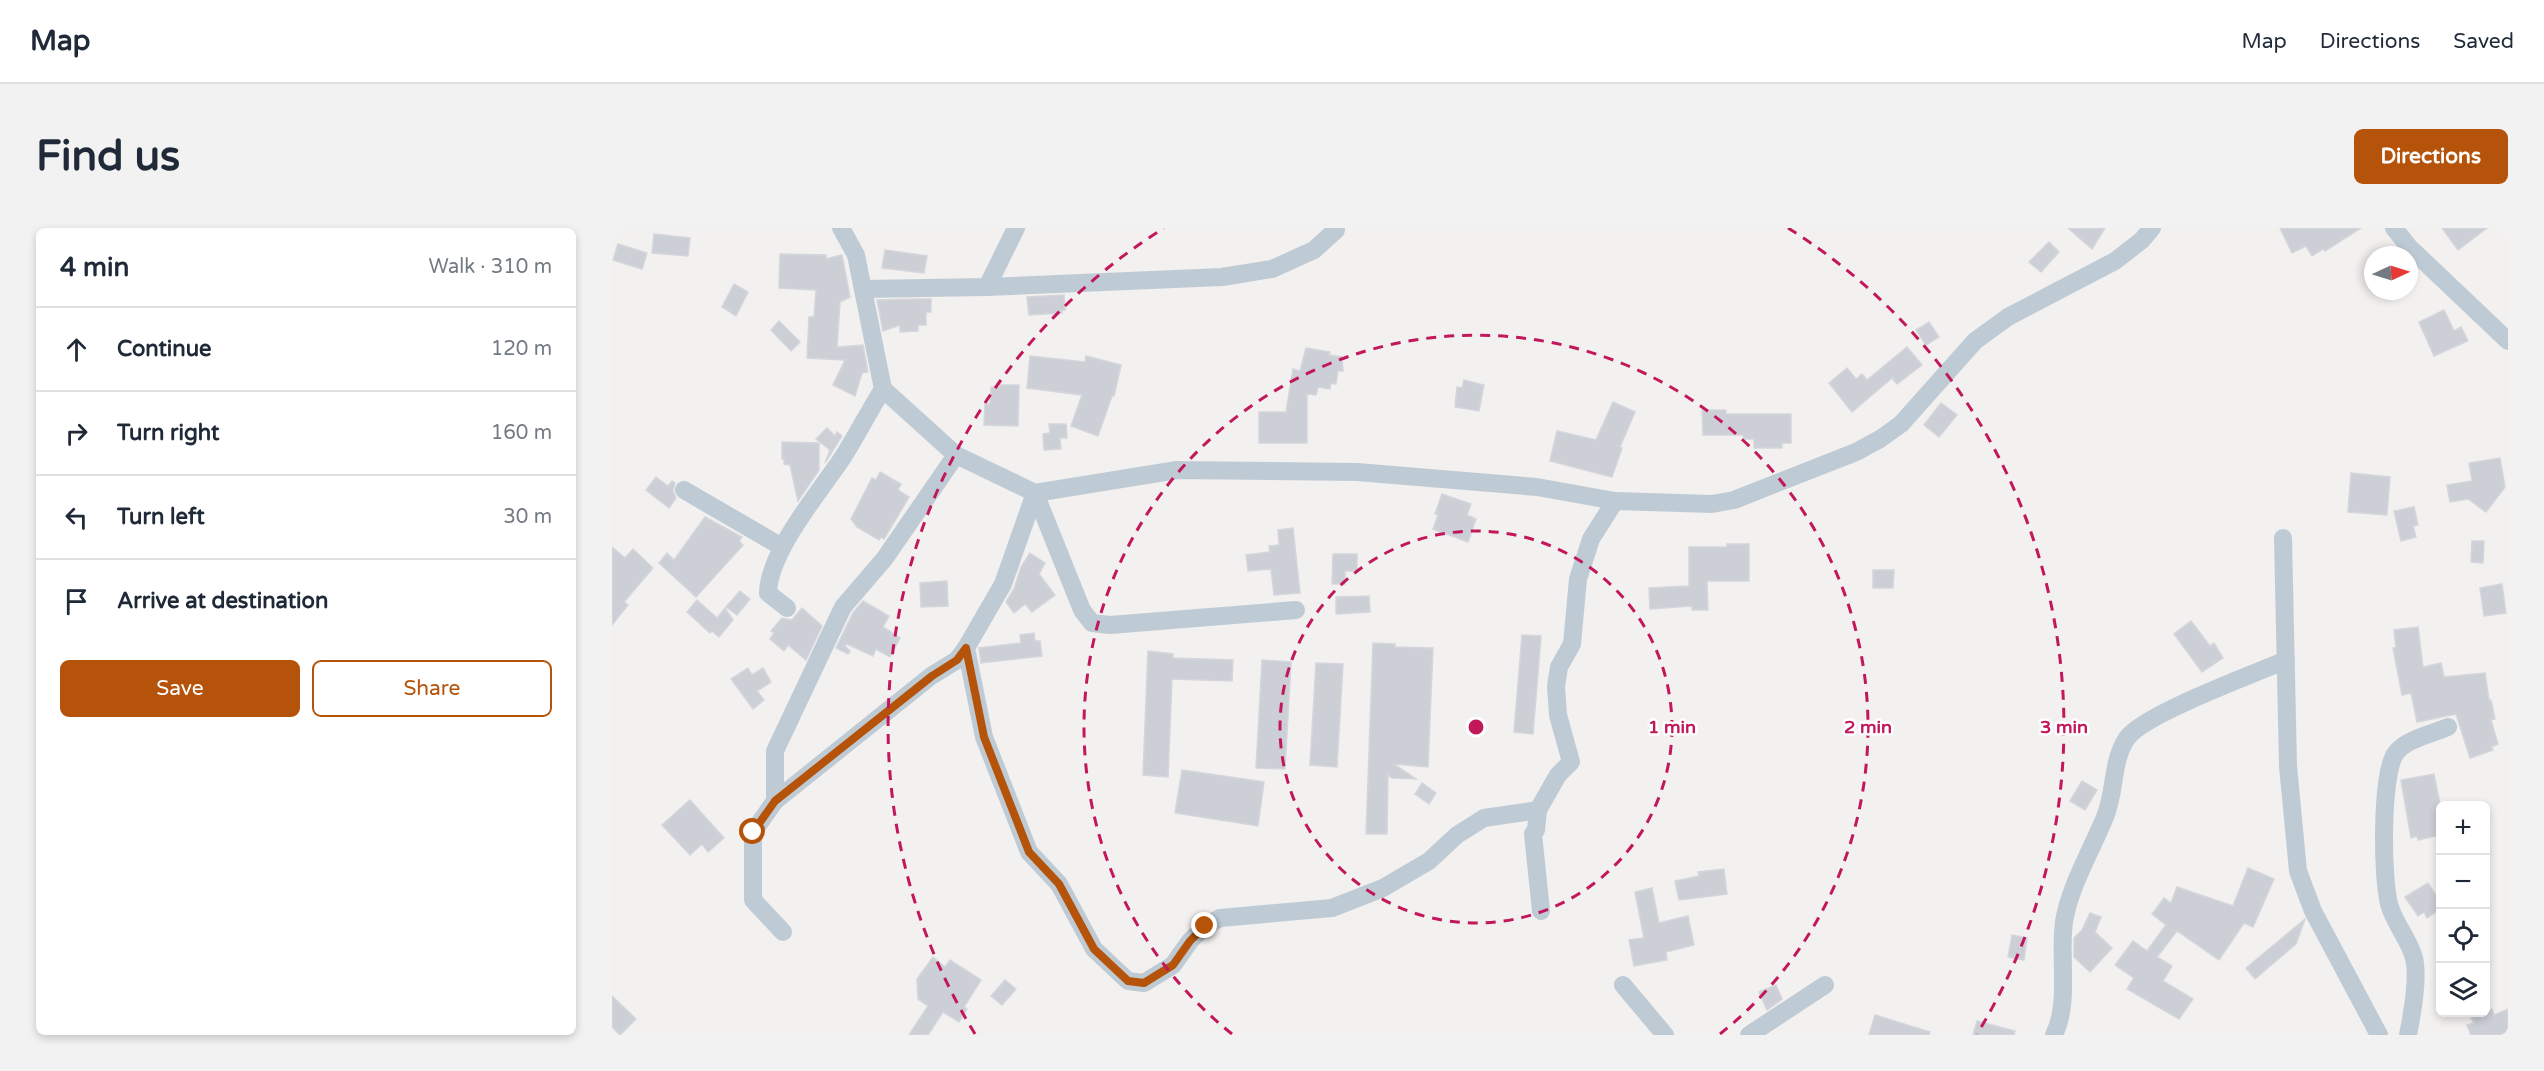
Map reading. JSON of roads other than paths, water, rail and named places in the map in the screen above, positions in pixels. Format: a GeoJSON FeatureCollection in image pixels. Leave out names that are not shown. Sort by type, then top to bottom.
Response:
{"type":"FeatureCollection","features":[{"type":"Feature","properties":{"kind":"street"},"geometry":{"type":"LineString","coordinates":[[841,228],[856,255],[883,389],[956,455],[1035,493],[1177,470],[1357,472],[1537,487],[1615,501],[1712,504],[1734,500],[1856,452],[1901,424],[1975,341],[2008,317],[2115,261],[2142,240],[2152,228]]}},
{"type":"Feature","properties":{"kind":"street"},"geometry":{"type":"LineString","coordinates":[[987,287],[1016,228]]}},
{"type":"Feature","properties":{"kind":"street"},"geometry":{"type":"LineString","coordinates":[[2394,228],[2409,247],[2508,341]]}},
{"type":"Feature","properties":{"kind":"street"},"geometry":{"type":"LineString","coordinates":[[863,289],[1222,278],[1272,269],[1314,250],[1336,230]]}},
{"type":"Feature","properties":{"kind":"street"},"geometry":{"type":"LineString","coordinates":[[787,608],[768,593],[768,582],[782,547],[844,454],[883,389]]}},
{"type":"Feature","properties":{"kind":"street"},"geometry":{"type":"LineString","coordinates":[[775,801],[775,751],[843,607],[885,558],[956,455]]}},
{"type":"Feature","properties":{"kind":"street"},"geometry":{"type":"LineString","coordinates":[[684,490],[782,547]]}},
{"type":"Feature","properties":{"kind":"street"},"geometry":{"type":"LineString","coordinates":[[1035,493],[1082,610],[1092,623],[1110,625],[1296,610]]}},
{"type":"Feature","properties":{"kind":"street"},"geometry":{"type":"LineString","coordinates":[[783,932],[753,900],[753,832],[775,801],[932,676],[957,660],[1003,584],[1035,493]]}},
{"type":"Feature","properties":{"kind":"street"},"geometry":{"type":"LineString","coordinates":[[1541,911],[1533,834],[1536,830],[1538,810],[1558,775],[1571,762],[1558,715],[1556,686],[1558,667],[1572,644],[1578,579],[1588,549],[1615,501]]}},
{"type":"Feature","properties":{"kind":"street"},"geometry":{"type":"LineString","coordinates":[[2283,538],[2289,766],[2298,871],[2313,911],[2379,1035]]}},
{"type":"Feature","properties":{"kind":"street"},"geometry":{"type":"LineString","coordinates":[[966,648],[984,737],[1029,852],[1059,884],[1094,949],[1128,981],[1144,983],[1173,965],[1190,941],[1205,926],[1220,918],[1332,908],[1383,888],[1429,861],[1457,835],[1484,818],[1538,810]]}},
{"type":"Feature","properties":{"kind":"street"},"geometry":{"type":"LineString","coordinates":[[2054,1035],[2059,1026],[2062,1006],[2061,941],[2066,909],[2111,804],[2116,760],[2128,737],[2144,724],[2167,712],[2286,660]]}},
{"type":"Feature","properties":{"kind":"street"},"geometry":{"type":"LineString","coordinates":[[2408,1035],[2414,1005],[2414,959],[2389,905],[2384,873],[2388,772],[2396,753],[2410,742],[2448,728]]}},
{"type":"Feature","properties":{"kind":"street"},"geometry":{"type":"LineString","coordinates":[[1749,1035],[1825,985]]}},
{"type":"Feature","properties":{"kind":"street"},"geometry":{"type":"LineString","coordinates":[[1623,986],[1665,1035]]}}]}
